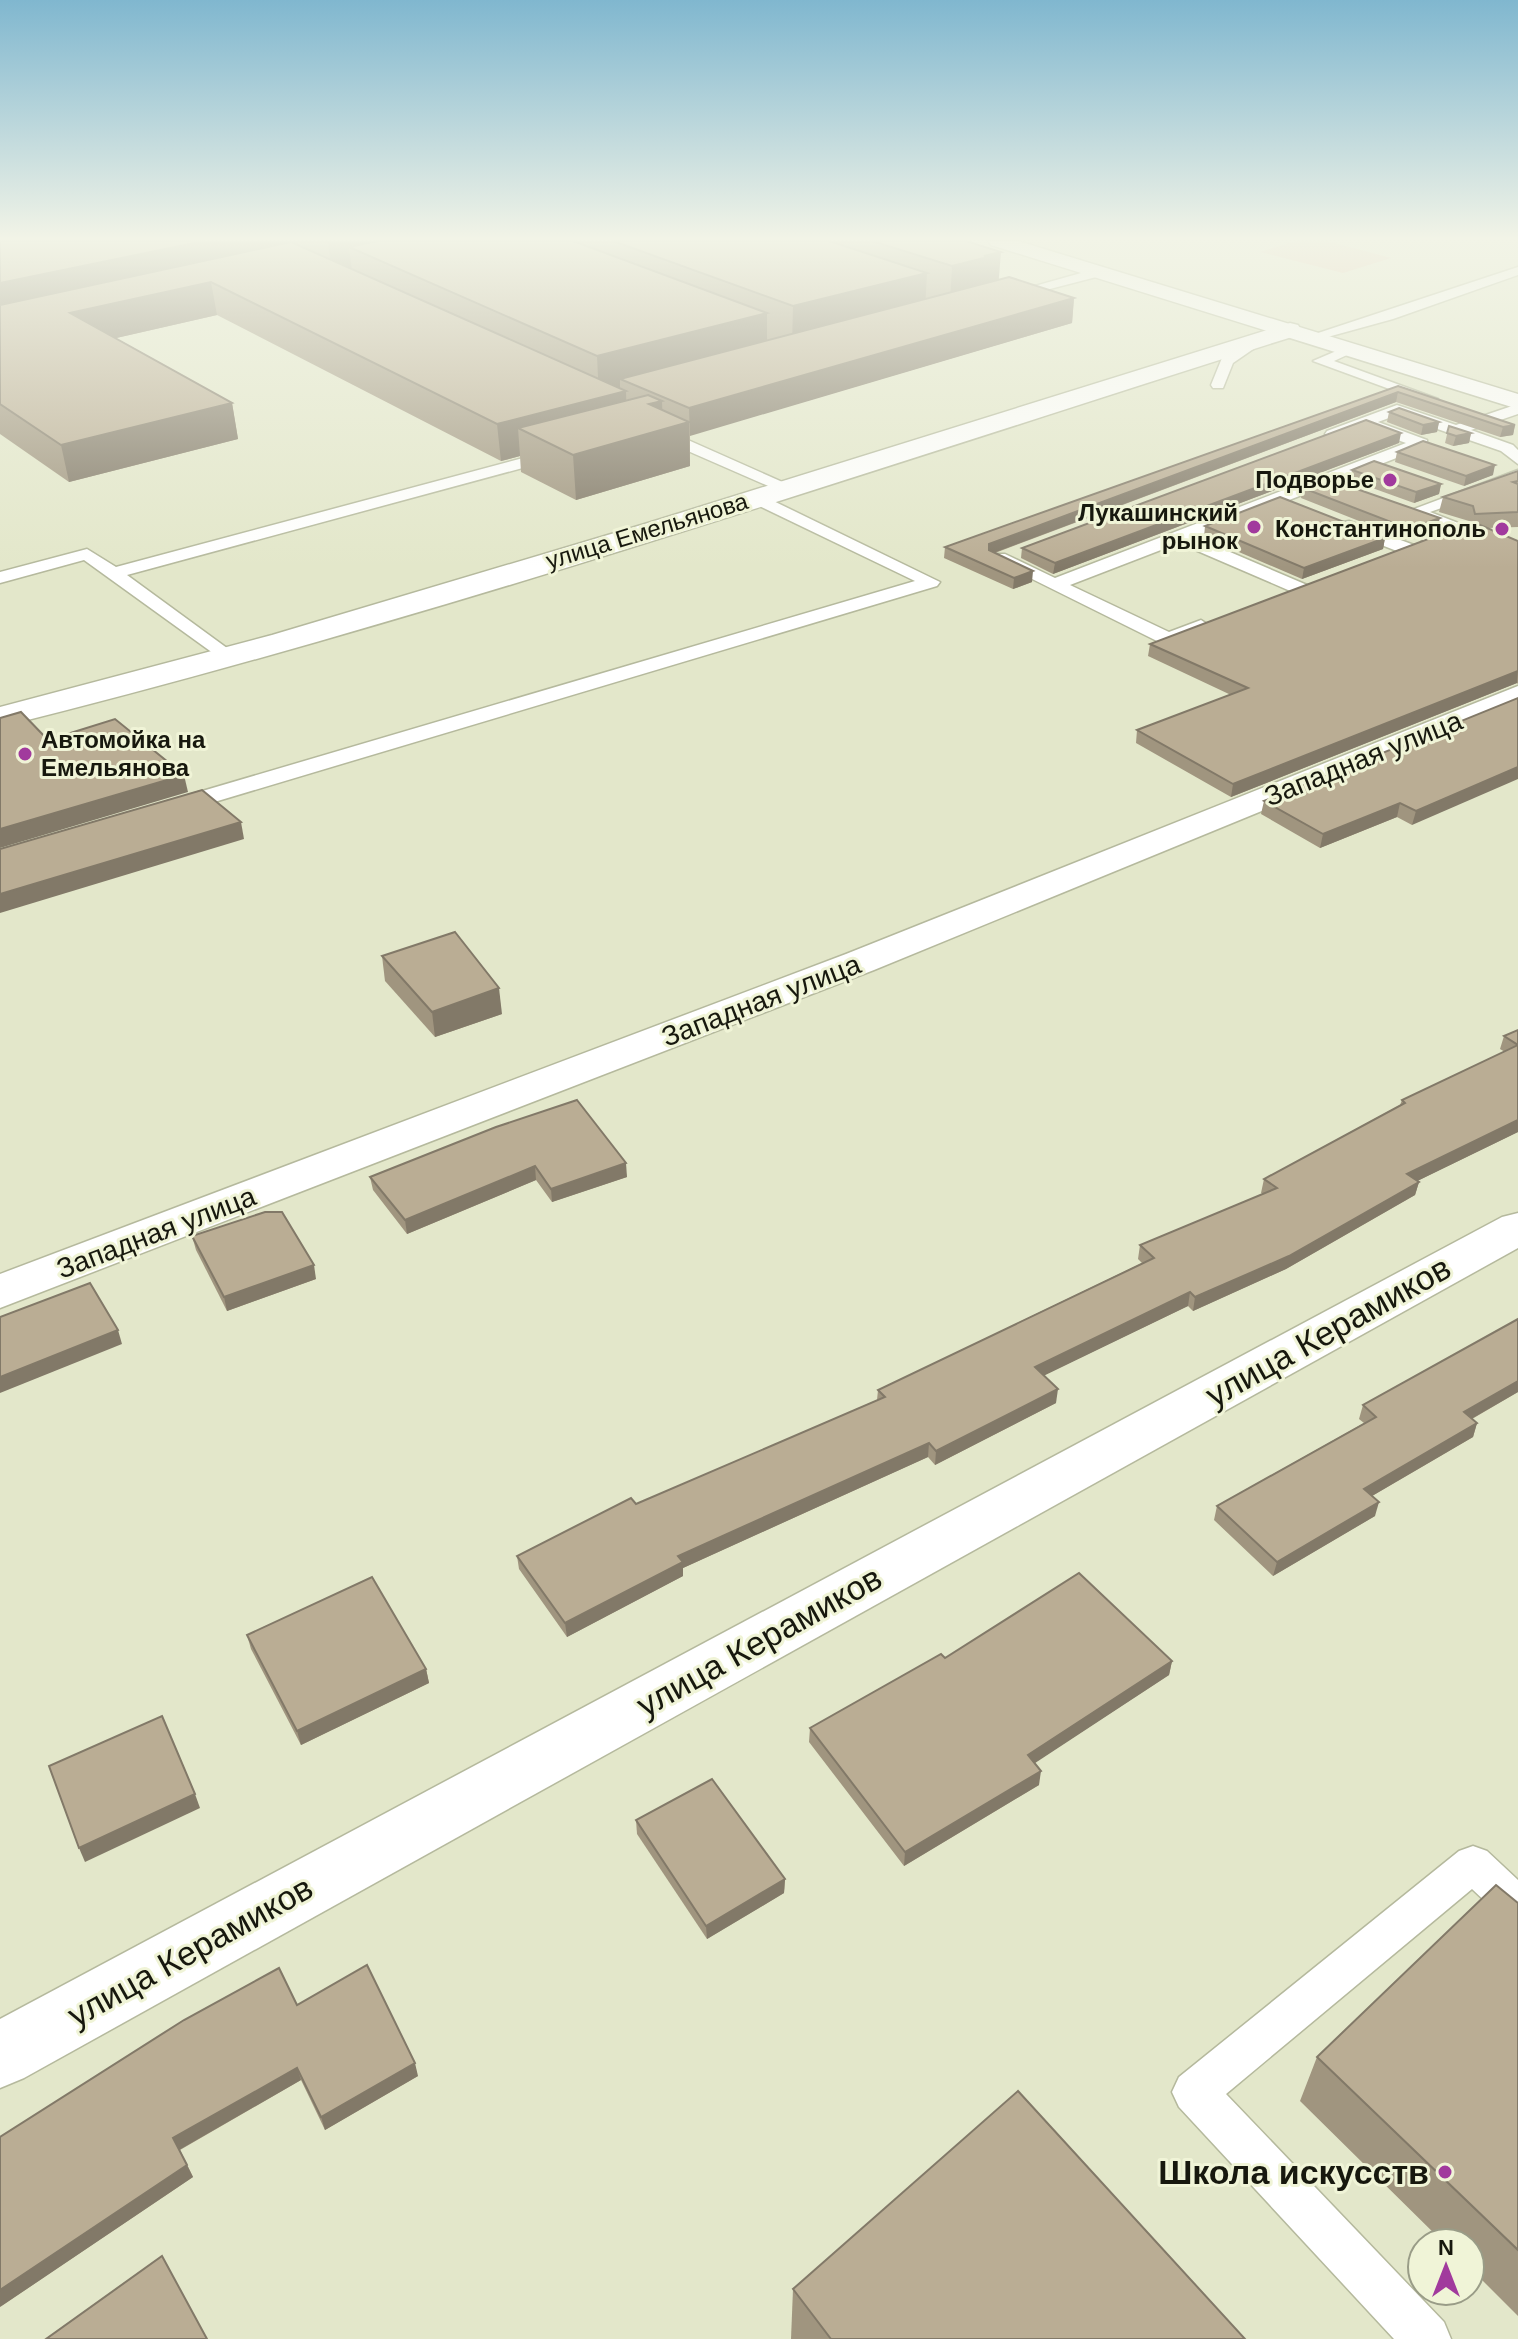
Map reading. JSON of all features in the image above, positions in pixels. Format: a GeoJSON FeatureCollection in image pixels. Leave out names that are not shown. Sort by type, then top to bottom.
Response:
{"type":"FeatureCollection","features":[{"type":"Feature","properties":{"kind":"street","name":"улица Емельянова"},"geometry":{"type":"LineString","coordinates":[[0,717],[298,637],[1232,350]]}},
{"type":"Feature","properties":{"kind":"street"},"geometry":{"type":"LineString","coordinates":[[1357,350],[1518,402]]}},
{"type":"Feature","properties":{"kind":"street","name":"Западная улица"},"geometry":{"type":"LineString","coordinates":[[0,1292],[860,962],[1518,695]]}},
{"type":"Feature","properties":{"kind":"street","name":"улица Керамиков"},"geometry":{"type":"LineString","coordinates":[[0,2055],[1518,1228]]}},
{"type":"Feature","properties":{"kind":"lane"},"geometry":{"type":"LineString","coordinates":[[1218,385],[1227,361],[1244,350]]}},
{"type":"Feature","properties":{"kind":"lane"},"geometry":{"type":"LineString","coordinates":[[1350,350],[1320,361],[1518,429]]}},
{"type":"Feature","properties":{"kind":"lane"},"geometry":{"type":"LineString","coordinates":[[1054,585],[1371,462],[1428,445],[1458,430],[1518,409]]}},
{"type":"Feature","properties":{"kind":"lane"},"geometry":{"type":"LineString","coordinates":[[1320,439],[1397,410],[1507,448],[1518,459]]}},
{"type":"Feature","properties":{"kind":"lane"},"geometry":{"type":"LineString","coordinates":[[1364,422],[1428,445]]}},
{"type":"Feature","properties":{"kind":"lane"},"geometry":{"type":"LineString","coordinates":[[641,429],[788,488]]}},
{"type":"Feature","properties":{"kind":"lane"},"geometry":{"type":"LineString","coordinates":[[114,573],[574,450]]}},
{"type":"Feature","properties":{"kind":"lane"},"geometry":{"type":"LineString","coordinates":[[1371,462],[1398,471]]}},
{"type":"Feature","properties":{"kind":"lane"},"geometry":{"type":"LineString","coordinates":[[1490,466],[1518,475]]}},
{"type":"Feature","properties":{"kind":"lane"},"geometry":{"type":"LineString","coordinates":[[1381,559],[1462,528],[1407,509],[1518,475]]}},
{"type":"Feature","properties":{"kind":"lane"},"geometry":{"type":"LineString","coordinates":[[1326,480],[1355,490]]}},
{"type":"Feature","properties":{"kind":"lane"},"geometry":{"type":"LineString","coordinates":[[1438,485],[1464,494]]}},
{"type":"Feature","properties":{"kind":"lane"},"geometry":{"type":"LineString","coordinates":[[153,813],[931,582],[755,497]]}},
{"type":"Feature","properties":{"kind":"lane"},"geometry":{"type":"LineString","coordinates":[[1278,498],[1307,509]]}},
{"type":"Feature","properties":{"kind":"lane"},"geometry":{"type":"LineString","coordinates":[[1336,521],[1408,549]]}},
{"type":"Feature","properties":{"kind":"lane"},"geometry":{"type":"LineString","coordinates":[[1179,536],[1308,586],[1272,600]]}},
{"type":"Feature","properties":{"kind":"lane"},"geometry":{"type":"LineString","coordinates":[[1028,547],[998,558],[1168,639],[1212,622]]}},
{"type":"Feature","properties":{"kind":"lane"},"geometry":{"type":"LineString","coordinates":[[0,578],[87,554],[224,655]]}},
{"type":"Feature","properties":{"kind":"lane"},"geometry":{"type":"LineString","coordinates":[[1427,2339],[1194,2092],[1473,1864],[1518,1906]]}},
{"type":"Feature","properties":{"kind":"building"},"geometry":{"type":"Polygon","coordinates":[[[0,350],[137,350],[232,403],[61,445],[0,404],[0,350]]]}},
{"type":"Feature","properties":{"kind":"building"},"geometry":{"type":"Polygon","coordinates":[[[348,350],[534,350],[626,391],[497,424],[348,350]]]}},
{"type":"Feature","properties":{"kind":"building"},"geometry":{"type":"Polygon","coordinates":[[[584,350],[620,350],[597,356],[584,350]]]}},
{"type":"Feature","properties":{"kind":"building"},"geometry":{"type":"Polygon","coordinates":[[[730,350],[891,350],[689,408],[620,379],[730,350]]]}},
{"type":"Feature","properties":{"kind":"building"},"geometry":{"type":"Polygon","coordinates":[[[1398,386],[1515,425],[1503,427],[1398,392],[989,544],[989,550],[1033,571],[1014,578],[945,547],[1398,386]]]}},
{"type":"Feature","properties":{"kind":"building"},"geometry":{"type":"Polygon","coordinates":[[[648,395],[662,401],[649,404],[689,422],[573,455],[518,428],[648,395]]]}},
{"type":"Feature","properties":{"kind":"building"},"geometry":{"type":"Polygon","coordinates":[[[1399,408],[1439,422],[1423,425],[1389,412],[1399,408]]]}},
{"type":"Feature","properties":{"kind":"building"},"geometry":{"type":"Polygon","coordinates":[[[1366,420],[1401,433],[1055,563],[1022,548],[1366,420]]]}},
{"type":"Feature","properties":{"kind":"building"},"geometry":{"type":"Polygon","coordinates":[[[1449,426],[1471,433],[1456,436],[1447,433],[1449,426]]]}},
{"type":"Feature","properties":{"kind":"building"},"geometry":{"type":"Polygon","coordinates":[[[1423,441],[1495,465],[1466,476],[1397,452],[1423,441]]]}},
{"type":"Feature","properties":{"kind":"building"},"geometry":{"type":"Polygon","coordinates":[[[1374,461],[1441,484],[1416,492],[1352,470],[1374,461]]]}},
{"type":"Feature","properties":{"kind":"building"},"geometry":{"type":"Polygon","coordinates":[[[1518,471],[1518,481],[1513,482],[1518,484],[1518,512],[1475,514],[1473,506],[1443,497],[1518,471]]]}},
{"type":"Feature","properties":{"kind":"building"},"geometry":{"type":"Polygon","coordinates":[[[1328,479],[1440,518],[1409,529],[1303,488],[1328,479]]]}},
{"type":"Feature","properties":{"kind":"building"},"geometry":{"type":"Polygon","coordinates":[[[1280,497],[1385,538],[1304,568],[1205,526],[1280,497]]]}},
{"type":"Feature","properties":{"kind":"building"},"geometry":{"type":"Polygon","coordinates":[[[1473,522],[1518,541],[1518,671],[1233,784],[1137,730],[1248,688],[1150,644],[1473,522]]]}},
{"type":"Feature","properties":{"kind":"building"},"geometry":{"type":"Polygon","coordinates":[[[1518,698],[1518,767],[1416,811],[1400,803],[1323,834],[1264,801],[1518,698]]]}},
{"type":"Feature","properties":{"kind":"building"},"geometry":{"type":"Polygon","coordinates":[[[21,712],[48,740],[115,719],[184,775],[0,829],[0,718],[21,712]]]}},
{"type":"Feature","properties":{"kind":"building"},"geometry":{"type":"Polygon","coordinates":[[[202,790],[241,822],[0,894],[0,849],[202,790]]]}},
{"type":"Feature","properties":{"kind":"building"},"geometry":{"type":"Polygon","coordinates":[[[455,932],[499,988],[432,1012],[382,956],[455,932]]]}},
{"type":"Feature","properties":{"kind":"building"},"geometry":{"type":"Polygon","coordinates":[[[1518,1030],[1518,1045],[1504,1036],[1518,1030]]]}},
{"type":"Feature","properties":{"kind":"building"},"geometry":{"type":"Polygon","coordinates":[[[1518,1045],[1518,1120],[1407,1174],[1419,1182],[1289,1256],[1195,1297],[1190,1292],[1035,1367],[1058,1389],[936,1451],[929,1443],[678,1556],[683,1562],[565,1623],[517,1556],[631,1498],[636,1504],[885,1397],[878,1390],[1154,1258],[1140,1245],[1277,1188],[1264,1179],[1405,1103],[1402,1100],[1518,1045]]]}},
{"type":"Feature","properties":{"kind":"building"},"geometry":{"type":"Polygon","coordinates":[[[577,1100],[626,1163],[551,1189],[535,1166],[405,1220],[370,1177],[496,1127],[577,1100]]]}},
{"type":"Feature","properties":{"kind":"building"},"geometry":{"type":"Polygon","coordinates":[[[265,1212],[282,1212],[314,1265],[224,1297],[192,1236],[265,1212]]]}},
{"type":"Feature","properties":{"kind":"building"},"geometry":{"type":"Polygon","coordinates":[[[90,1283],[118,1330],[0,1377],[0,1317],[90,1283]]]}},
{"type":"Feature","properties":{"kind":"building"},"geometry":{"type":"Polygon","coordinates":[[[1518,1319],[1518,1381],[1464,1412],[1477,1423],[1364,1489],[1379,1502],[1277,1562],[1217,1506],[1376,1417],[1363,1405],[1518,1319]]]}},
{"type":"Feature","properties":{"kind":"building"},"geometry":{"type":"Polygon","coordinates":[[[1079,1573],[1172,1661],[1028,1755],[1041,1771],[905,1852],[810,1728],[941,1654],[945,1658],[1079,1573]]]}},
{"type":"Feature","properties":{"kind":"building"},"geometry":{"type":"Polygon","coordinates":[[[372,1577],[426,1669],[297,1731],[247,1635],[372,1577]]]}},
{"type":"Feature","properties":{"kind":"building"},"geometry":{"type":"Polygon","coordinates":[[[162,1716],[195,1794],[79,1848],[49,1766],[162,1716]]]}},
{"type":"Feature","properties":{"kind":"building"},"geometry":{"type":"Polygon","coordinates":[[[712,1779],[785,1879],[706,1926],[636,1820],[712,1779]]]}},
{"type":"Feature","properties":{"kind":"building","name":"Школа искусств"},"geometry":{"type":"Polygon","coordinates":[[[1496,1885],[1518,1903],[1518,2250],[1317,2057],[1496,1885]]]}},
{"type":"Feature","properties":{"kind":"building"},"geometry":{"type":"Polygon","coordinates":[[[367,1965],[415,2063],[321,2117],[297,2068],[173,2138],[187,2165],[0,2290],[0,2137],[184,2020],[279,1968],[297,2005],[367,1965]]]}},
{"type":"Feature","properties":{"kind":"building"},"geometry":{"type":"Polygon","coordinates":[[[1018,2091],[1245,2339],[831,2339],[793,2289],[1018,2091]]]}},
{"type":"Feature","properties":{"kind":"building"},"geometry":{"type":"Polygon","coordinates":[[[162,2256],[207,2339],[46,2339],[162,2256]]]}},
{"type":"Feature","properties":{"kind":"place","name":"Подворье"},"geometry":{"type":"Point","coordinates":[1390,480]}},
{"type":"Feature","properties":{"kind":"place","name":"Лукашинский рынок"},"geometry":{"type":"Point","coordinates":[1254,527]}},
{"type":"Feature","properties":{"kind":"place","name":"Константинополь"},"geometry":{"type":"Point","coordinates":[1502,529]}},
{"type":"Feature","properties":{"kind":"place","name":"Автомойка на Емельянова"},"geometry":{"type":"Point","coordinates":[25,754]}},
{"type":"Feature","properties":{"kind":"place","name":"Школа искусств"},"geometry":{"type":"Point","coordinates":[1445,2172]}}]}
